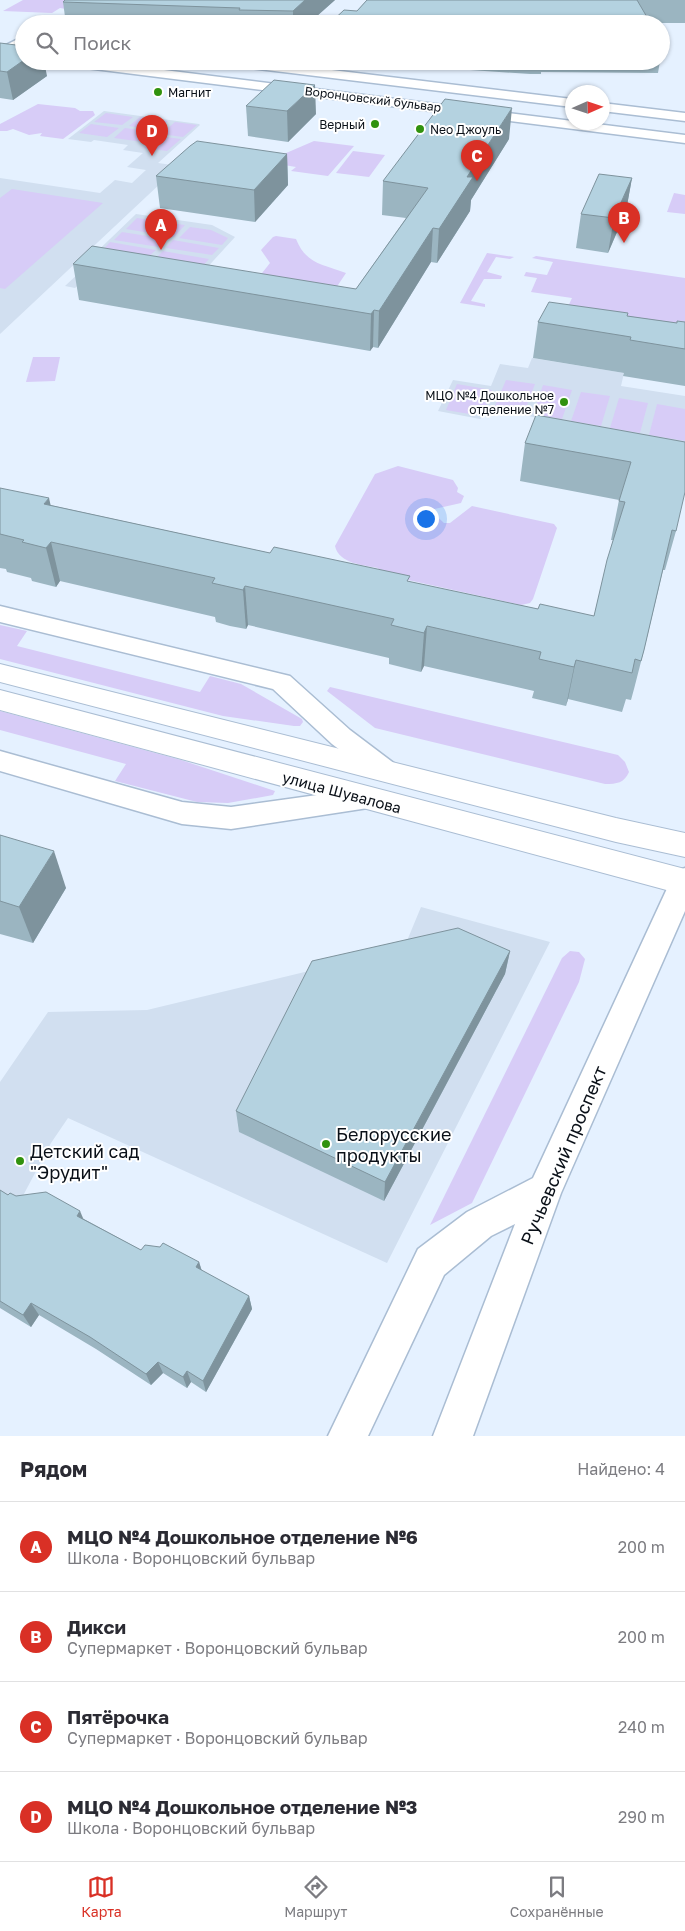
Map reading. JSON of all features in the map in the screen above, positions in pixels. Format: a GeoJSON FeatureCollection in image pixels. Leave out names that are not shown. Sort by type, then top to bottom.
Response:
{"type":"FeatureCollection","features":[{"type":"Feature","properties":{"kind":"street"},"geometry":{"type":"LineString","coordinates":[[8,35],[15,36]]}},
{"type":"Feature","properties":{"kind":"street"},"geometry":{"type":"LineString","coordinates":[[0,54],[15,44]]}},
{"type":"Feature","properties":{"kind":"street"},"geometry":{"type":"LineString","coordinates":[[0,54],[15,56]]}},
{"type":"Feature","properties":{"kind":"street","name":"Воронцовский бульвар"},"geometry":{"type":"LineString","coordinates":[[134,70],[685,139]]}},
{"type":"Feature","properties":{"kind":"street","name":"Воронцовский бульвар"},"geometry":{"type":"LineString","coordinates":[[300,70],[565,102]]}},
{"type":"Feature","properties":{"kind":"street"},"geometry":{"type":"LineString","coordinates":[[610,108],[685,117]]}},
{"type":"Feature","properties":{"kind":"street","name":"улица Шувалова"},"geometry":{"type":"LineString","coordinates":[[0,614],[281,682],[341,737],[386,772]]}},
{"type":"Feature","properties":{"kind":"street","name":"улица Шувалова"},"geometry":{"type":"LineString","coordinates":[[0,673],[616,830],[685,845]]}},
{"type":"Feature","properties":{"kind":"street","name":"улица Шувалова"},"geometry":{"type":"LineString","coordinates":[[0,700],[684,881]]}},
{"type":"Feature","properties":{"kind":"street"},"geometry":{"type":"LineString","coordinates":[[0,761],[182,813],[231,818],[368,798]]}},
{"type":"Feature","properties":{"kind":"street","name":"Ручьевский проспект"},"geometry":{"type":"LineString","coordinates":[[453,1436],[545,1190],[684,881]]}},
{"type":"Feature","properties":{"kind":"street"},"geometry":{"type":"LineString","coordinates":[[348,1436],[431,1262],[479,1224],[545,1190]]}},
{"type":"Feature","properties":{"kind":"shaded area"},"geometry":{"type":"Polygon","coordinates":[[[23,0],[81,0],[66,9],[60,8],[52,13],[3,11],[23,0]]]}},
{"type":"Feature","properties":{"kind":"shaded area"},"geometry":{"type":"Polygon","coordinates":[[[38,104],[75,108],[80,111],[93,111],[95,115],[63,139],[40,136],[42,133],[29,135],[13,129],[0,131],[0,124],[38,104]]]}},
{"type":"Feature","properties":{"kind":"shaded area"},"geometry":{"type":"Polygon","coordinates":[[[104,111],[200,125],[158,163],[179,166],[0,334],[0,178],[100,193],[115,180],[132,183],[146,170],[127,167],[143,153],[123,150],[128,145],[94,140],[91,142],[68,139],[104,111]]]}},
{"type":"Feature","properties":{"kind":"shaded area"},"geometry":{"type":"Polygon","coordinates":[[[106,113],[133,117],[122,125],[94,122],[106,113]]]}},
{"type":"Feature","properties":{"kind":"shaded area"},"geometry":{"type":"Polygon","coordinates":[[[140,117],[168,121],[157,130],[129,126],[140,117]]]}},
{"type":"Feature","properties":{"kind":"shaded area"},"geometry":{"type":"Polygon","coordinates":[[[175,122],[197,125],[183,137],[161,134],[175,122]]]}},
{"type":"Feature","properties":{"kind":"shaded area"},"geometry":{"type":"Polygon","coordinates":[[[91,124],[119,128],[107,137],[79,133],[91,124]]]}},
{"type":"Feature","properties":{"kind":"shaded area"},"geometry":{"type":"Polygon","coordinates":[[[125,128],[154,132],[143,142],[114,138],[125,128]]]}},
{"type":"Feature","properties":{"kind":"shaded area"},"geometry":{"type":"Polygon","coordinates":[[[158,136],[181,139],[167,151],[144,148],[158,136]]]}},
{"type":"Feature","properties":{"kind":"shaded area"},"geometry":{"type":"Polygon","coordinates":[[[314,141],[354,146],[328,176],[291,171],[296,167],[272,163],[270,160],[314,141]]]}},
{"type":"Feature","properties":{"kind":"shaded area"},"geometry":{"type":"Polygon","coordinates":[[[353,151],[385,155],[369,177],[336,173],[353,151]]]}},
{"type":"Feature","properties":{"kind":"shaded area"},"geometry":{"type":"Polygon","coordinates":[[[12,189],[103,203],[5,289],[0,288],[0,198],[12,189]]]}},
{"type":"Feature","properties":{"kind":"shaded area"},"geometry":{"type":"Polygon","coordinates":[[[674,193],[685,195],[685,214],[667,212],[674,193]]]}},
{"type":"Feature","properties":{"kind":"shaded area"},"geometry":{"type":"Polygon","coordinates":[[[136,214],[212,225],[235,237],[203,272],[85,279],[75,288],[65,286],[80,272],[84,264],[136,214]]]}},
{"type":"Feature","properties":{"kind":"shaded area"},"geometry":{"type":"Polygon","coordinates":[[[137,218],[185,225],[174,237],[126,229],[137,218]]]}},
{"type":"Feature","properties":{"kind":"shaded area"},"geometry":{"type":"Polygon","coordinates":[[[190,227],[211,230],[228,238],[222,245],[179,238],[190,227]]]}},
{"type":"Feature","properties":{"kind":"shaded area"},"geometry":{"type":"Polygon","coordinates":[[[122,232],[166,239],[159,247],[114,240],[122,232]]]}},
{"type":"Feature","properties":{"kind":"shaded area"},"geometry":{"type":"Polygon","coordinates":[[[276,236],[296,239],[305,254],[310,258],[322,265],[346,273],[332,294],[255,282],[270,263],[261,250],[276,236]]]}},
{"type":"Feature","properties":{"kind":"shaded area"},"geometry":{"type":"Polygon","coordinates":[[[173,240],[219,248],[212,255],[166,248],[173,240]]]}},
{"type":"Feature","properties":{"kind":"shaded area"},"geometry":{"type":"Polygon","coordinates":[[[110,242],[156,250],[148,257],[103,250],[110,242]]]}},
{"type":"Feature","properties":{"kind":"shaded area"},"geometry":{"type":"Polygon","coordinates":[[[163,251],[209,259],[199,270],[152,262],[163,251]]]}},
{"type":"Feature","properties":{"kind":"shaded area"},"geometry":{"type":"Polygon","coordinates":[[[487,253],[514,257],[510,259],[496,257],[487,272],[502,276],[501,279],[484,279],[471,301],[485,304],[485,307],[460,303],[487,253]]]}},
{"type":"Feature","properties":{"kind":"shaded area"},"geometry":{"type":"Polygon","coordinates":[[[536,256],[685,278],[685,332],[565,313],[572,298],[531,292],[537,278],[524,276],[526,272],[547,275],[553,262],[532,258],[536,256]]]}},
{"type":"Feature","properties":{"kind":"shaded area"},"geometry":{"type":"Polygon","coordinates":[[[33,357],[60,357],[55,381],[26,382],[33,357]]]}},
{"type":"Feature","properties":{"kind":"shaded area","name":"МЦО №4 Дошкольное отделение №7"},"geometry":{"type":"Polygon","coordinates":[[[532,358],[624,373],[621,386],[685,396],[685,445],[491,409],[480,419],[438,411],[453,380],[491,386],[500,364],[528,368],[532,358]]]}},
{"type":"Feature","properties":{"kind":"shaded area"},"geometry":{"type":"Polygon","coordinates":[[[506,380],[535,384],[524,413],[494,408],[506,380]]]}},
{"type":"Feature","properties":{"kind":"shaded area"},"geometry":{"type":"Polygon","coordinates":[[[457,384],[492,390],[486,406],[480,405],[475,415],[446,410],[457,384]]]}},
{"type":"Feature","properties":{"kind":"shaded area"},"geometry":{"type":"Polygon","coordinates":[[[543,385],[572,390],[562,419],[533,414],[543,385]]]}},
{"type":"Feature","properties":{"kind":"shaded area"},"geometry":{"type":"Polygon","coordinates":[[[581,392],[610,396],[601,426],[571,421],[581,392]]]}},
{"type":"Feature","properties":{"kind":"shaded area"},"geometry":{"type":"Polygon","coordinates":[[[619,398],[648,403],[640,433],[610,428],[619,398]]]}},
{"type":"Feature","properties":{"kind":"shaded area"},"geometry":{"type":"Polygon","coordinates":[[[657,404],[685,409],[685,441],[649,435],[657,404]]]}},
{"type":"Feature","properties":{"kind":"shaded area"},"geometry":{"type":"Polygon","coordinates":[[[398,466],[453,480],[458,488],[457,492],[464,496],[461,503],[430,510],[444,523],[450,523],[472,506],[554,524],[557,528],[530,603],[521,605],[381,574],[378,568],[353,563],[341,557],[335,546],[375,474],[398,466]]]}},
{"type":"Feature","properties":{"kind":"shaded area"},"geometry":{"type":"Polygon","coordinates":[[[0,625],[27,631],[17,646],[200,692],[210,676],[241,684],[302,719],[303,722],[300,726],[294,726],[223,716],[0,659],[0,625]]]}},
{"type":"Feature","properties":{"kind":"shaded area"},"geometry":{"type":"Polygon","coordinates":[[[330,687],[618,755],[625,762],[629,772],[625,779],[620,782],[605,784],[375,728],[327,691],[330,687]]]}},
{"type":"Feature","properties":{"kind":"shaded area"},"geometry":{"type":"Polygon","coordinates":[[[0,711],[181,760],[275,791],[273,795],[228,803],[197,802],[115,781],[126,764],[0,730],[0,711]]]}},
{"type":"Feature","properties":{"kind":"shaded area"},"geometry":{"type":"Polygon","coordinates":[[[421,907],[550,942],[387,1263],[68,1118],[51,1143],[17,1207],[0,1233],[0,1082],[48,1012],[147,1010],[404,948],[421,907]]]}},
{"type":"Feature","properties":{"kind":"shaded area"},"geometry":{"type":"Polygon","coordinates":[[[570,951],[579,952],[585,959],[579,982],[472,1203],[430,1225],[562,958],[570,951]]]}},
{"type":"Feature","properties":{"kind":"building"},"geometry":{"type":"Polygon","coordinates":[[[65,0],[305,0],[293,11],[63,2],[65,0]]]}},
{"type":"Feature","properties":{"kind":"building"},"geometry":{"type":"Polygon","coordinates":[[[367,0],[637,0],[646,15],[339,15],[344,10],[357,11],[367,0]]]}},
{"type":"Feature","properties":{"kind":"building"},"geometry":{"type":"Polygon","coordinates":[[[0,43],[15,45],[15,66],[7,72],[0,71],[0,43]]]}},
{"type":"Feature","properties":{"kind":"building"},"geometry":{"type":"Polygon","coordinates":[[[274,80],[315,85],[287,111],[246,106],[274,80]]]}},
{"type":"Feature","properties":{"kind":"building"},"geometry":{"type":"Polygon","coordinates":[[[445,99],[512,108],[467,177],[473,177],[439,229],[433,228],[379,311],[374,310],[371,314],[73,264],[92,246],[356,289],[428,188],[383,181],[445,99]]]}},
{"type":"Feature","properties":{"kind":"building"},"geometry":{"type":"Polygon","coordinates":[[[197,141],[287,154],[254,190],[156,176],[197,141]]]}},
{"type":"Feature","properties":{"kind":"building"},"geometry":{"type":"Polygon","coordinates":[[[599,174],[632,178],[614,218],[581,214],[599,174]]]}},
{"type":"Feature","properties":{"kind":"building"},"geometry":{"type":"Polygon","coordinates":[[[549,302],[628,313],[627,316],[677,323],[677,321],[685,322],[685,349],[630,340],[631,337],[538,322],[549,302]]]}},
{"type":"Feature","properties":{"kind":"building"},"geometry":{"type":"Polygon","coordinates":[[[536,415],[685,442],[685,492],[676,531],[672,530],[641,661],[635,659],[632,673],[576,660],[574,667],[539,659],[541,652],[427,626],[424,633],[391,625],[394,619],[245,586],[243,590],[212,583],[215,578],[51,542],[46,548],[0,534],[0,488],[49,498],[44,504],[270,553],[274,547],[410,576],[407,581],[538,609],[540,604],[594,616],[607,560],[625,502],[619,501],[631,462],[525,443],[536,415]]]}},
{"type":"Feature","properties":{"kind":"building"},"geometry":{"type":"Polygon","coordinates":[[[0,835],[54,851],[19,907],[0,901],[0,835]]]}},
{"type":"Feature","properties":{"kind":"building"},"geometry":{"type":"Polygon","coordinates":[[[458,928],[510,951],[385,1182],[236,1111],[312,961],[458,928]]]}},
{"type":"Feature","properties":{"kind":"building"},"geometry":{"type":"Polygon","coordinates":[[[0,1190],[8,1195],[10,1193],[16,1196],[46,1192],[80,1211],[77,1216],[141,1250],[145,1245],[160,1247],[163,1243],[199,1262],[196,1267],[249,1296],[203,1381],[187,1371],[183,1377],[158,1362],[146,1374],[90,1337],[31,1303],[23,1315],[0,1301],[0,1190]]]}},
{"type":"Feature","properties":{"kind":"place","name":"Магнит"},"geometry":{"type":"Point","coordinates":[158,92]}},
{"type":"Feature","properties":{"kind":"place","name":"Верный"},"geometry":{"type":"Point","coordinates":[375,124]}},
{"type":"Feature","properties":{"kind":"place","name":"Neo Джоуль"},"geometry":{"type":"Point","coordinates":[420,129]}},
{"type":"Feature","properties":{"kind":"place","name":"МЦО №4 Дошкольное отделение №3"},"geometry":{"type":"Point","coordinates":[152,156]}},
{"type":"Feature","properties":{"kind":"place","name":"Пятёрочка"},"geometry":{"type":"Point","coordinates":[477,181]}},
{"type":"Feature","properties":{"kind":"place","name":"Дикси"},"geometry":{"type":"Point","coordinates":[624,243]}},
{"type":"Feature","properties":{"kind":"place","name":"МЦО №4 Дошкольное отделение №6"},"geometry":{"type":"Point","coordinates":[161,250]}},
{"type":"Feature","properties":{"kind":"place","name":"МЦО №4 Дошкольное отделение №7"},"geometry":{"type":"Point","coordinates":[564,402]}},
{"type":"Feature","properties":{"kind":"place","name":"Белорусские продукты"},"geometry":{"type":"Point","coordinates":[326,1144]}},
{"type":"Feature","properties":{"kind":"place","name":"Детский сад \"Эрудит\""},"geometry":{"type":"Point","coordinates":[20,1161]}}]}
